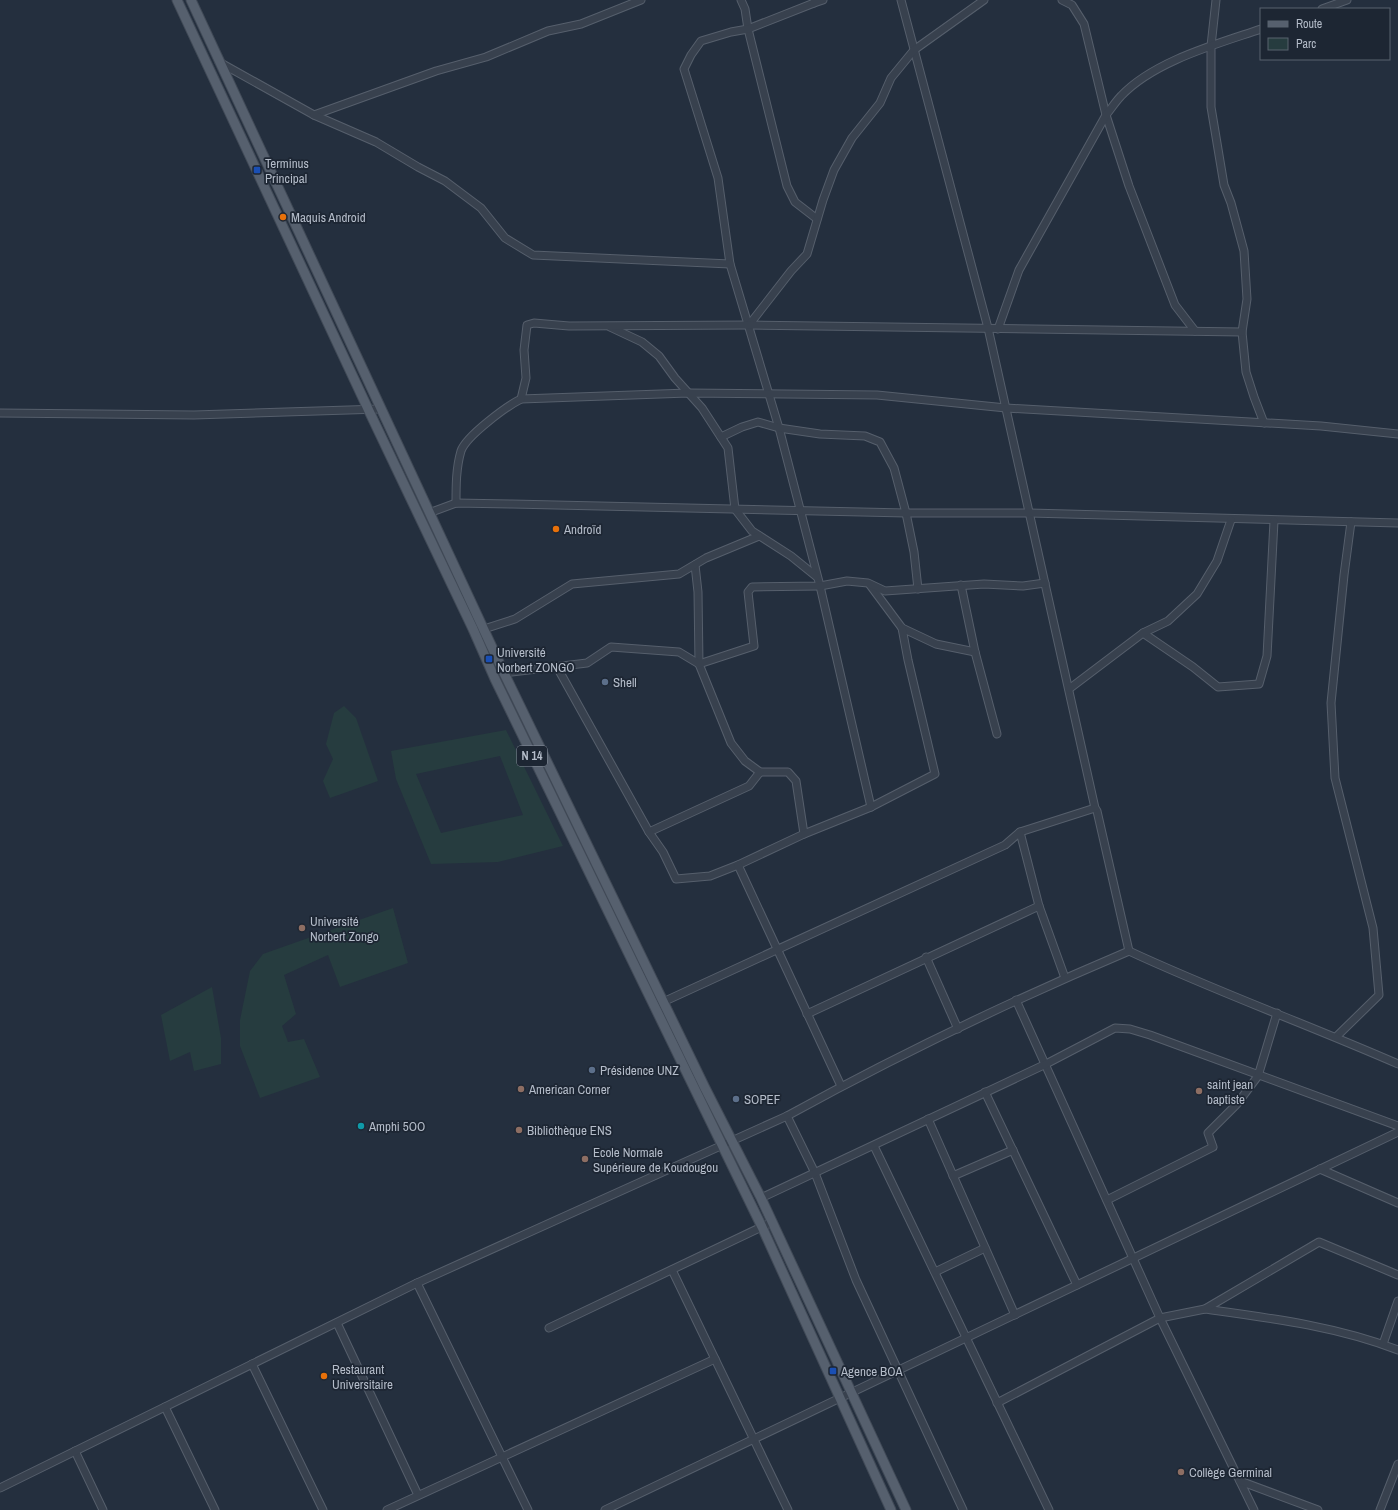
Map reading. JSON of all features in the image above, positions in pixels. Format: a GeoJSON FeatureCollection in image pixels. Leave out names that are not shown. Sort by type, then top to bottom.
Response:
{"type":"FeatureCollection","features":[{"type":"Feature","properties":{"kind":"main road","name":"N 14"},"geometry":{"type":"LineString","coordinates":[[177,0],[369,411],[467,615],[498,686],[762,1227],[891,1510]]}},
{"type":"Feature","properties":{"kind":"main road","name":"N 14"},"geometry":{"type":"LineString","coordinates":[[191,0],[380,410],[504,673],[663,1002],[761,1198],[906,1510]]}},
{"type":"Feature","properties":{"kind":"street"},"geometry":{"type":"LineString","coordinates":[[314,114],[436,71],[486,57],[548,31],[581,24],[640,0]]}},
{"type":"Feature","properties":{"kind":"street"},"geometry":{"type":"LineString","coordinates":[[740,0],[745,9],[748,29],[787,186],[795,202],[817,219]]}},
{"type":"Feature","properties":{"kind":"street"},"geometry":{"type":"LineString","coordinates":[[823,0],[748,29],[731,32],[701,41],[691,55],[684,69],[718,178],[730,264],[779,428],[799,510],[818,577],[871,807]]}},
{"type":"Feature","properties":{"kind":"street"},"geometry":{"type":"LineString","coordinates":[[901,0],[988,328],[1095,808],[1111,868],[1129,951]]}},
{"type":"Feature","properties":{"kind":"street"},"geometry":{"type":"LineString","coordinates":[[749,325],[791,271],[807,254],[834,170],[852,138],[880,103],[891,78],[914,50],[984,0]]}},
{"type":"Feature","properties":{"kind":"street"},"geometry":{"type":"LineString","coordinates":[[1062,0],[1072,5],[1084,24],[1106,115],[1129,186],[1175,306],[1195,331]]}},
{"type":"Feature","properties":{"kind":"street"},"geometry":{"type":"LineString","coordinates":[[1216,0],[1210,46],[1211,107],[1224,185],[1231,203],[1244,252],[1247,299],[1242,332],[1246,372],[1264,423]]}},
{"type":"Feature","properties":{"kind":"street"},"geometry":{"type":"LineString","coordinates":[[1324,8],[1336,2],[1347,0]]}},
{"type":"Feature","properties":{"kind":"street"},"geometry":{"type":"LineString","coordinates":[[998,329],[1019,270],[1106,115],[1121,96],[1146,76],[1210,46],[1260,29]]}},
{"type":"Feature","properties":{"kind":"street"},"geometry":{"type":"LineString","coordinates":[[219,61],[314,114],[376,142],[445,181],[481,208],[505,238],[533,255],[730,264]]}},
{"type":"Feature","properties":{"kind":"street"},"geometry":{"type":"LineString","coordinates":[[521,399],[526,378],[524,350],[527,325],[534,324],[569,326],[749,325],[1242,332]]}},
{"type":"Feature","properties":{"kind":"street"},"geometry":{"type":"LineString","coordinates":[[608,326],[642,342],[659,356],[688,393],[702,408],[728,448],[735,509],[752,531],[791,556],[818,577]]}},
{"type":"Feature","properties":{"kind":"street"},"geometry":{"type":"LineString","coordinates":[[456,503],[456,474],[462,449],[480,428],[506,406],[521,399],[688,393],[877,395],[1006,408],[1320,426],[1398,434]]}},
{"type":"Feature","properties":{"kind":"street"},"geometry":{"type":"LineString","coordinates":[[0,413],[194,415],[380,410]]}},
{"type":"Feature","properties":{"kind":"street"},"geometry":{"type":"LineString","coordinates":[[721,437],[742,427],[758,422],[779,428],[820,434],[865,436],[880,442],[894,468],[906,513],[914,552],[918,589]]}},
{"type":"Feature","properties":{"kind":"street"},"geometry":{"type":"LineString","coordinates":[[429,513],[456,503],[906,513],[1030,513],[1398,524]]}},
{"type":"Feature","properties":{"kind":"street"},"geometry":{"type":"LineString","coordinates":[[1069,689],[1143,633],[1168,621],[1197,594],[1217,561],[1231,520]]}},
{"type":"Feature","properties":{"kind":"street"},"geometry":{"type":"LineString","coordinates":[[1143,633],[1193,666],[1218,687],[1259,684],[1267,656],[1274,521]]}},
{"type":"Feature","properties":{"kind":"street"},"geometry":{"type":"LineString","coordinates":[[1336,1037],[1379,995],[1373,928],[1335,778],[1331,703],[1351,522]]}},
{"type":"Feature","properties":{"kind":"street"},"geometry":{"type":"LineString","coordinates":[[484,629],[515,619],[572,584],[679,574],[706,558],[759,536]]}},
{"type":"Feature","properties":{"kind":"street"},"geometry":{"type":"LineString","coordinates":[[695,565],[698,592],[699,664],[731,743],[745,761],[760,772],[788,772],[796,781],[804,834]]}},
{"type":"Feature","properties":{"kind":"street"},"geometry":{"type":"LineString","coordinates":[[504,673],[588,663],[611,647],[679,652],[699,664],[754,646],[748,592],[752,587],[820,586],[848,581],[868,583],[885,591],[961,585],[984,584],[1023,586],[1045,583]]}},
{"type":"Feature","properties":{"kind":"street"},"geometry":{"type":"LineString","coordinates":[[557,667],[649,832],[663,852],[676,879],[710,876],[804,834],[871,807],[935,774],[908,660],[902,628],[868,583]]}},
{"type":"Feature","properties":{"kind":"street"},"geometry":{"type":"LineString","coordinates":[[961,585],[975,652],[997,734]]}},
{"type":"Feature","properties":{"kind":"street"},"geometry":{"type":"LineString","coordinates":[[902,628],[936,644],[975,652]]}},
{"type":"Feature","properties":{"kind":"street"},"geometry":{"type":"LineString","coordinates":[[649,832],[749,786],[760,772]]}},
{"type":"Feature","properties":{"kind":"street"},"geometry":{"type":"LineString","coordinates":[[663,1002],[777,951],[1005,845],[1020,832],[1095,808]]}},
{"type":"Feature","properties":{"kind":"street"},"geometry":{"type":"LineString","coordinates":[[1020,832],[1039,906],[1065,978]]}},
{"type":"Feature","properties":{"kind":"street"},"geometry":{"type":"LineString","coordinates":[[738,864],[777,951],[788,969],[807,1014],[841,1086]]}},
{"type":"Feature","properties":{"kind":"street"},"geometry":{"type":"LineString","coordinates":[[807,1014],[926,957],[1039,906]]}},
{"type":"Feature","properties":{"kind":"street"},"geometry":{"type":"LineString","coordinates":[[0,1488],[417,1283],[787,1116],[841,1086],[1016,1000],[1129,951],[1174,972],[1336,1037],[1398,1064]]}},
{"type":"Feature","properties":{"kind":"street"},"geometry":{"type":"LineString","coordinates":[[926,957],[958,1029]]}},
{"type":"Feature","properties":{"kind":"street"},"geometry":{"type":"LineString","coordinates":[[1016,1000],[1160,1318],[1254,1510]]}},
{"type":"Feature","properties":{"kind":"street"},"geometry":{"type":"LineString","coordinates":[[1107,1200],[1212,1148],[1208,1133],[1237,1104],[1258,1076],[1277,1013]]}},
{"type":"Feature","properties":{"kind":"street"},"geometry":{"type":"LineString","coordinates":[[761,1198],[1046,1064],[1115,1028],[1130,1029],[1150,1035],[1258,1076],[1398,1126]]}},
{"type":"Feature","properties":{"kind":"street"},"geometry":{"type":"LineString","coordinates":[[985,1092],[1077,1285]]}},
{"type":"Feature","properties":{"kind":"street"},"geometry":{"type":"LineString","coordinates":[[787,1116],[816,1173],[856,1280],[963,1510]]}},
{"type":"Feature","properties":{"kind":"street"},"geometry":{"type":"LineString","coordinates":[[928,1119],[1015,1315]]}},
{"type":"Feature","properties":{"kind":"street"},"geometry":{"type":"LineString","coordinates":[[605,1510],[1398,1132]]}},
{"type":"Feature","properties":{"kind":"street"},"geometry":{"type":"LineString","coordinates":[[874,1146],[1049,1510]]}},
{"type":"Feature","properties":{"kind":"street"},"geometry":{"type":"LineString","coordinates":[[953,1176],[1013,1150]]}},
{"type":"Feature","properties":{"kind":"street"},"geometry":{"type":"LineString","coordinates":[[1320,1169],[1398,1203]]}},
{"type":"Feature","properties":{"kind":"street"},"geometry":{"type":"LineString","coordinates":[[549,1328],[772,1222]]}},
{"type":"Feature","properties":{"kind":"street"},"geometry":{"type":"LineString","coordinates":[[997,1403],[1160,1318],[1205,1309],[1319,1242],[1398,1275]]}},
{"type":"Feature","properties":{"kind":"street"},"geometry":{"type":"LineString","coordinates":[[935,1272],[985,1248]]}},
{"type":"Feature","properties":{"kind":"street"},"geometry":{"type":"LineString","coordinates":[[672,1270],[788,1510]]}},
{"type":"Feature","properties":{"kind":"street"},"geometry":{"type":"LineString","coordinates":[[417,1283],[528,1510]]}},
{"type":"Feature","properties":{"kind":"street"},"geometry":{"type":"LineString","coordinates":[[1383,1344],[1398,1301]]}},
{"type":"Feature","properties":{"kind":"street"},"geometry":{"type":"LineString","coordinates":[[1205,1309],[1304,1323],[1383,1344],[1398,1350]]}},
{"type":"Feature","properties":{"kind":"street"},"geometry":{"type":"LineString","coordinates":[[337,1323],[418,1496]]}},
{"type":"Feature","properties":{"kind":"street"},"geometry":{"type":"LineString","coordinates":[[387,1510],[501,1456],[716,1359]]}},
{"type":"Feature","properties":{"kind":"street"},"geometry":{"type":"LineString","coordinates":[[252,1364],[323,1510]]}},
{"type":"Feature","properties":{"kind":"street"},"geometry":{"type":"LineString","coordinates":[[165,1407],[215,1510]]}},
{"type":"Feature","properties":{"kind":"street"},"geometry":{"type":"LineString","coordinates":[[75,1451],[103,1510]]}},
{"type":"Feature","properties":{"kind":"street"},"geometry":{"type":"LineString","coordinates":[[1380,1510],[1398,1464]]}},
{"type":"Feature","properties":{"kind":"street"},"geometry":{"type":"LineString","coordinates":[[1240,1481],[1318,1510]]}},
{"type":"Feature","properties":{"kind":"green space"},"geometry":{"type":"Polygon","coordinates":[[[344,706],[356,718],[378,781],[330,798],[323,781],[333,759],[326,744],[334,713],[344,706]]]}},
{"type":"Feature","properties":{"kind":"green space"},"geometry":{"type":"Polygon","coordinates":[[[506,730],[563,846],[498,862],[431,864],[396,779],[391,751],[506,730]],[[500,756],[416,774],[441,833],[523,815],[500,756]]]}},
{"type":"Feature","properties":{"kind":"green space"},"geometry":{"type":"Polygon","coordinates":[[[393,908],[408,963],[340,987],[328,955],[284,975],[296,1014],[282,1026],[288,1042],[304,1039],[320,1077],[260,1098],[240,1046],[240,1020],[250,971],[263,954],[393,908]]]}},
{"type":"Feature","properties":{"kind":"green space"},"geometry":{"type":"Polygon","coordinates":[[[212,987],[221,1038],[221,1064],[194,1071],[190,1052],[170,1061],[161,1015],[212,987]]]}},
{"type":"Feature","properties":{"kind":"place","name":"Terminus Principal"},"geometry":{"type":"Point","coordinates":[257,170]}},
{"type":"Feature","properties":{"kind":"place","name":"Maquis Android"},"geometry":{"type":"Point","coordinates":[283,217]}},
{"type":"Feature","properties":{"kind":"place","name":"Androïd"},"geometry":{"type":"Point","coordinates":[556,529]}},
{"type":"Feature","properties":{"kind":"place","name":"Université Norbert ZONGO"},"geometry":{"type":"Point","coordinates":[489,659]}},
{"type":"Feature","properties":{"kind":"place","name":"Shell"},"geometry":{"type":"Point","coordinates":[605,682]}},
{"type":"Feature","properties":{"kind":"place","name":"Université Norbert Zongo"},"geometry":{"type":"Point","coordinates":[302,928]}},
{"type":"Feature","properties":{"kind":"place","name":"Présidence UNZ"},"geometry":{"type":"Point","coordinates":[592,1070]}},
{"type":"Feature","properties":{"kind":"place","name":"American Corner"},"geometry":{"type":"Point","coordinates":[521,1089]}},
{"type":"Feature","properties":{"kind":"place","name":"saint jean baptiste"},"geometry":{"type":"Point","coordinates":[1199,1091]}},
{"type":"Feature","properties":{"kind":"place","name":"SOPEF"},"geometry":{"type":"Point","coordinates":[736,1099]}},
{"type":"Feature","properties":{"kind":"place","name":"Amphi 5OO"},"geometry":{"type":"Point","coordinates":[361,1126]}},
{"type":"Feature","properties":{"kind":"place","name":"Bibliothèque ENS"},"geometry":{"type":"Point","coordinates":[519,1130]}},
{"type":"Feature","properties":{"kind":"place","name":"Ecole Normale Supérieure de Koudougou"},"geometry":{"type":"Point","coordinates":[585,1159]}},
{"type":"Feature","properties":{"kind":"place","name":"Agence BOA"},"geometry":{"type":"Point","coordinates":[833,1371]}},
{"type":"Feature","properties":{"kind":"place","name":"Restaurant Universitaire"},"geometry":{"type":"Point","coordinates":[324,1376]}},
{"type":"Feature","properties":{"kind":"place","name":"Collège Germinal"},"geometry":{"type":"Point","coordinates":[1181,1472]}}]}
